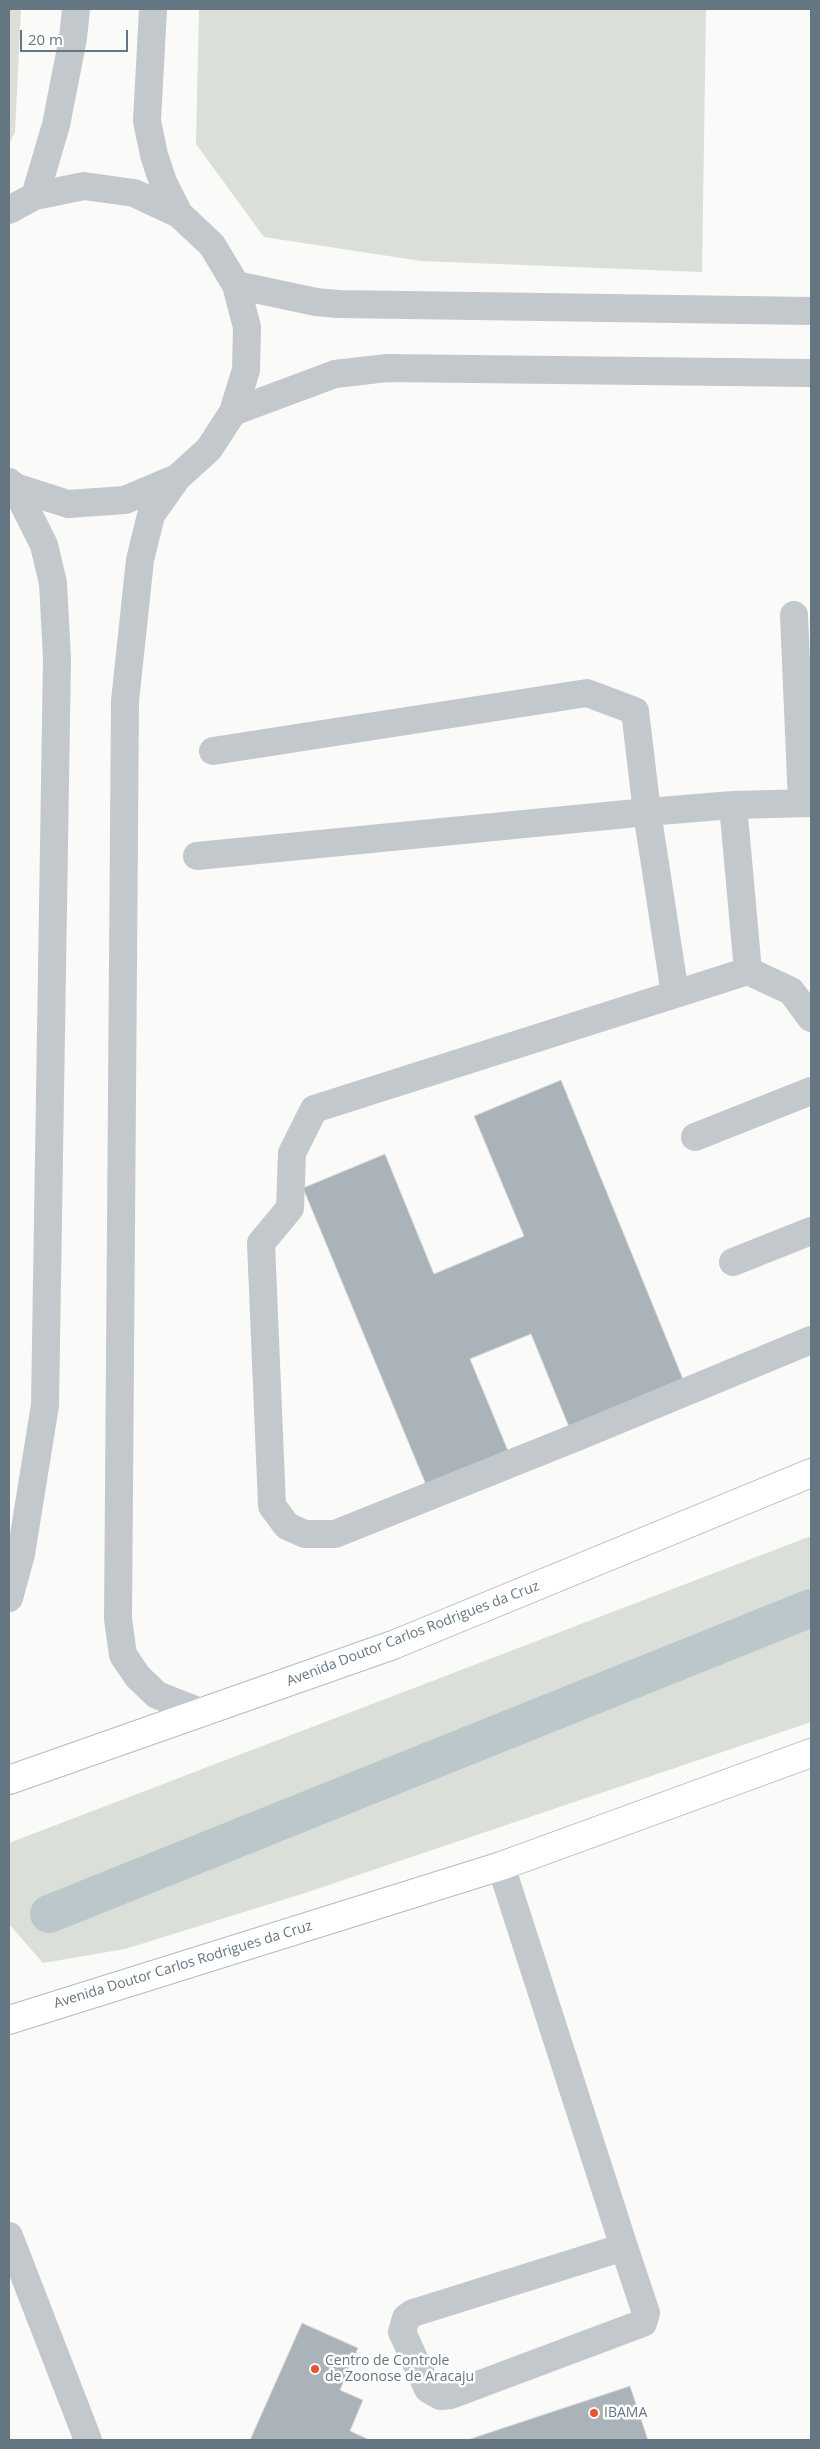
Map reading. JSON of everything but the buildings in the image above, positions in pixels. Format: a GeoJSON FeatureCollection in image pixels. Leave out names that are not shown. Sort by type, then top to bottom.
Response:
{"type":"FeatureCollection","features":[{"type":"Feature","properties":{"kind":"main road","name":"Avenida Doutor Carlos Rodrigues da Cruz"},"geometry":{"type":"LineString","coordinates":[[9,1780],[393,1645],[811,1473]]}},
{"type":"Feature","properties":{"kind":"main road","name":"Avenida Doutor Carlos Rodrigues da Cruz"},"geometry":{"type":"LineString","coordinates":[[9,2020],[501,1866],[811,1753]]}},
{"type":"Feature","properties":{"kind":"street"},"geometry":{"type":"LineString","coordinates":[[35,196],[56,125],[73,38],[76,9]]}},
{"type":"Feature","properties":{"kind":"street"},"geometry":{"type":"LineString","coordinates":[[153,9],[147,121],[154,155],[163,182],[179,214]]}},
{"type":"Feature","properties":{"kind":"street"},"geometry":{"type":"LineString","coordinates":[[9,210],[35,196],[84,186],[134,193],[179,214],[212,245],[236,285],[247,327],[246,370],[233,412],[209,449],[177,478],[151,515],[140,560],[125,701],[118,1618],[123,1655],[138,1677],[157,1695],[203,1713]]}},
{"type":"Feature","properties":{"kind":"street"},"geometry":{"type":"LineString","coordinates":[[236,285],[316,302],[338,304],[811,311]]}},
{"type":"Feature","properties":{"kind":"street"},"geometry":{"type":"LineString","coordinates":[[233,412],[335,374],[386,368],[811,373]]}},
{"type":"Feature","properties":{"kind":"street"},"geometry":{"type":"LineString","coordinates":[[12,484],[68,504],[125,500],[177,478]]}},
{"type":"Feature","properties":{"kind":"street"},"geometry":{"type":"LineString","coordinates":[[9,1598],[21,1554],[45,1405],[57,658],[51,574],[44,545],[12,484]]}},
{"type":"Feature","properties":{"kind":"street"},"geometry":{"type":"LineString","coordinates":[[197,856],[647,812],[733,805],[807,803],[794,615]]}},
{"type":"Feature","properties":{"kind":"street"},"geometry":{"type":"LineString","coordinates":[[213,751],[587,694],[635,711],[647,812],[675,994]]}},
{"type":"Feature","properties":{"kind":"street"},"geometry":{"type":"LineString","coordinates":[[733,805],[748,971]]}},
{"type":"Feature","properties":{"kind":"street"},"geometry":{"type":"LineString","coordinates":[[811,1018],[791,991],[748,971],[314,1109],[292,1154],[290,1208],[261,1243],[272,1506],[287,1526],[305,1534],[335,1534],[578,1437],[811,1340]]}},
{"type":"Feature","properties":{"kind":"street"},"geometry":{"type":"LineString","coordinates":[[695,1137],[811,1091]]}},
{"type":"Feature","properties":{"kind":"street"},"geometry":{"type":"LineString","coordinates":[[733,1262],[811,1231]]}},
{"type":"Feature","properties":{"kind":"street"},"geometry":{"type":"LineString","coordinates":[[501,1866],[646,2313],[643,2323],[451,2395],[440,2396],[428,2388],[402,2332],[406,2318],[414,2313],[624,2247]]}},
{"type":"Feature","properties":{"kind":"street"},"geometry":{"type":"LineString","coordinates":[[9,2236],[88,2440]]}},
{"type":"Feature","properties":{"kind":"shaded area"},"geometry":{"type":"Polygon","coordinates":[[[9,9],[21,9],[15,132],[9,145],[9,9]]]}},
{"type":"Feature","properties":{"kind":"shaded area"},"geometry":{"type":"Polygon","coordinates":[[[199,9],[706,9],[702,272],[421,261],[264,237],[196,144],[199,9]]]}},
{"type":"Feature","properties":{"kind":"shaded area"},"geometry":{"type":"Polygon","coordinates":[[[811,1536],[811,1722],[305,1893],[125,1949],[43,1963],[9,1924],[9,1843],[811,1536]]]}},
{"type":"Feature","properties":{"kind":"waterway"},"geometry":{"type":"LineString","coordinates":[[49,1914],[811,1608]]}},
{"type":"Feature","properties":{"kind":"place","name":"Centro de Controle de Zoonose de Aracaju"},"geometry":{"type":"Point","coordinates":[315,2369]}},
{"type":"Feature","properties":{"kind":"place","name":"IBAMA"},"geometry":{"type":"Point","coordinates":[594,2413]}}]}
